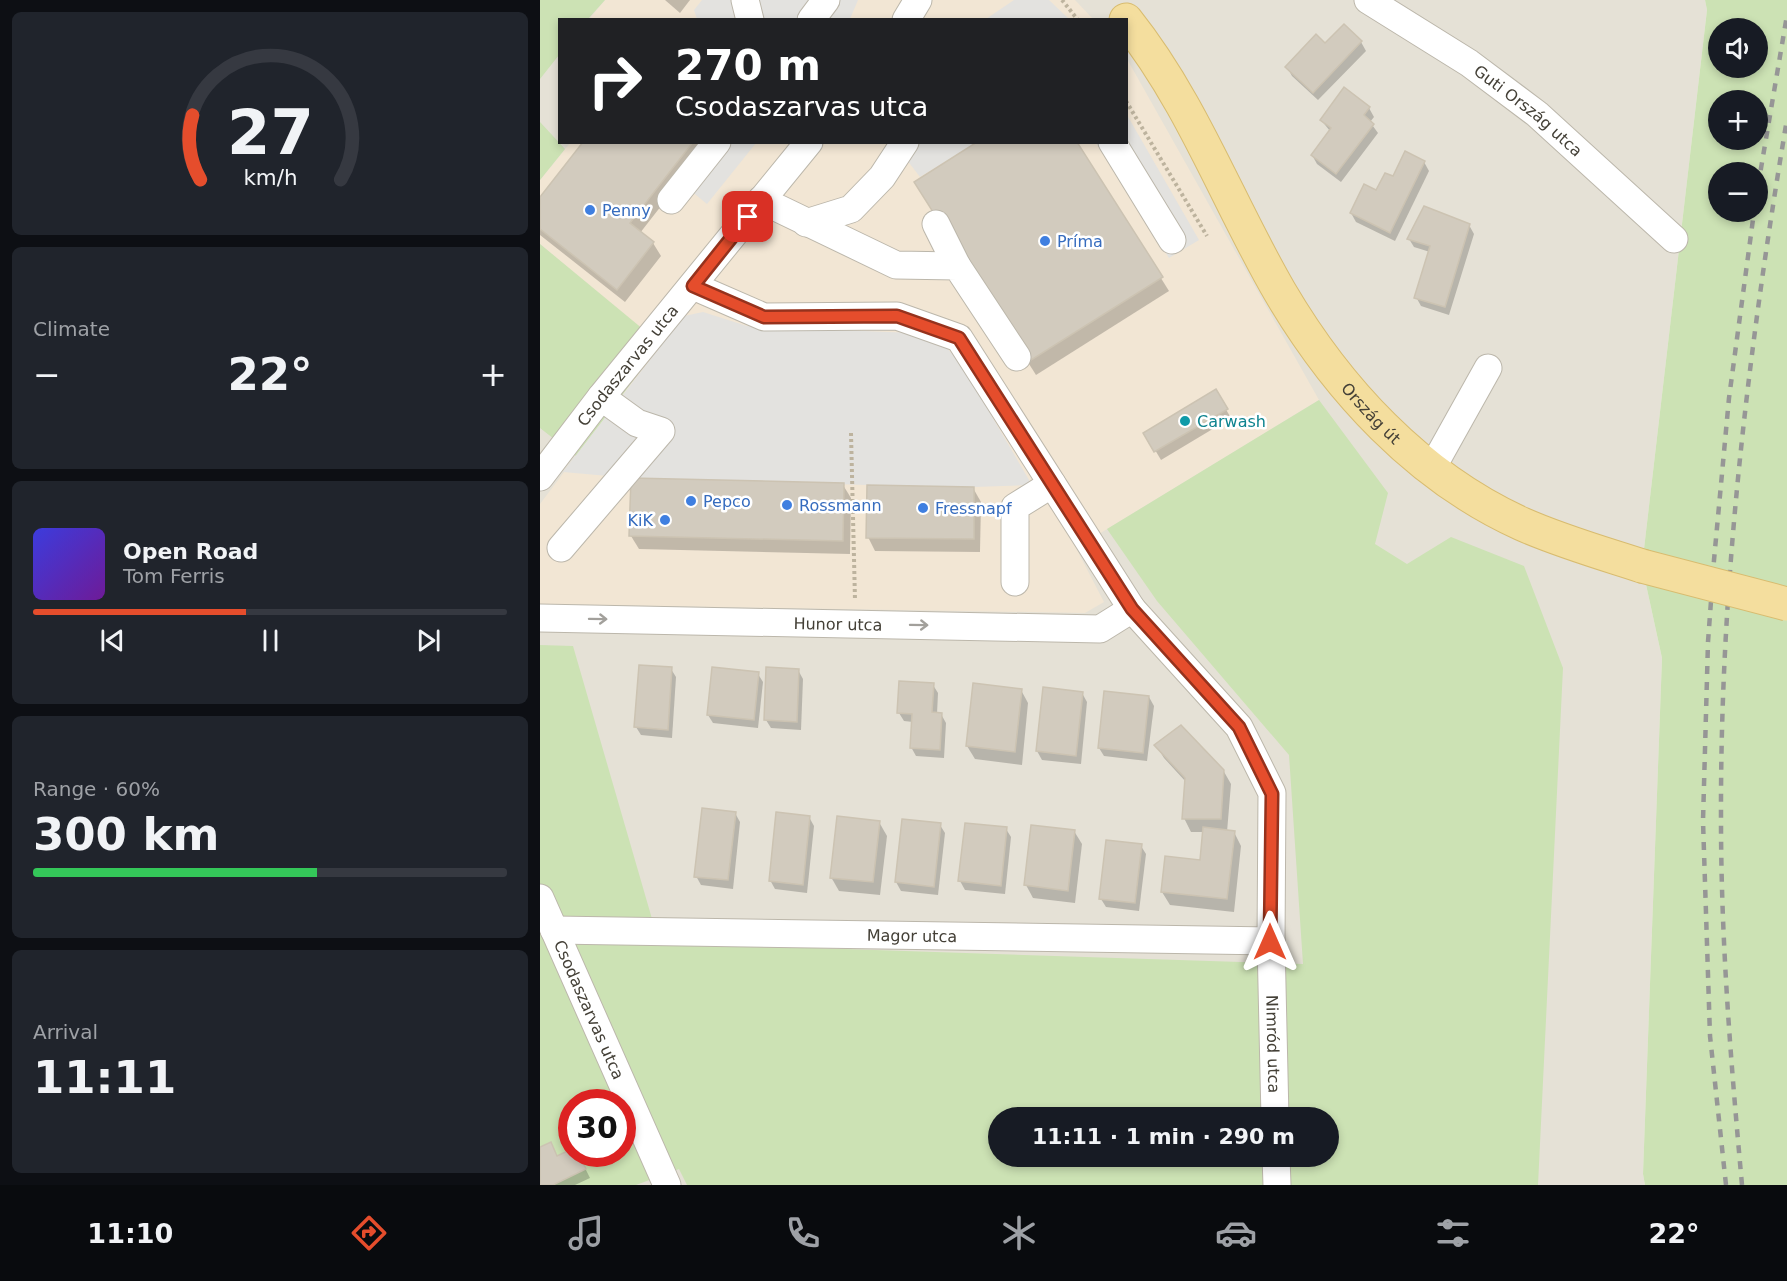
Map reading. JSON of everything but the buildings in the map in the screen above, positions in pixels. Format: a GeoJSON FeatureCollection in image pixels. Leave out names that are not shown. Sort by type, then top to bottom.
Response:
{"type":"FeatureCollection","features":[{"type":"Feature","properties":{"kind":"main road","name":"Ország út"},"geometry":{"type":"LineString","coordinates":[[1109,0],[1124,18]]}},
{"type":"Feature","properties":{"kind":"main road","name":"Ország út"},"geometry":{"type":"LineString","coordinates":[[1128,22],[1152,52],[1188,112],[1280,291],[1320,353],[1369,413],[1431,470],[1486,506],[1521,524],[1642,566],[1787,604]]}},
{"type":"Feature","properties":{"kind":"street"},"geometry":{"type":"LineString","coordinates":[[745,0],[750,18]]}},
{"type":"Feature","properties":{"kind":"street"},"geometry":{"type":"LineString","coordinates":[[813,18],[826,0]]}},
{"type":"Feature","properties":{"kind":"street"},"geometry":{"type":"LineString","coordinates":[[907,18],[918,0]]}},
{"type":"Feature","properties":{"kind":"street","name":"Guti Ország utca"},"geometry":{"type":"LineString","coordinates":[[1371,1],[1469,63],[1536,114],[1674,239]]}},
{"type":"Feature","properties":{"kind":"street"},"geometry":{"type":"LineString","coordinates":[[671,200],[715,144]]}},
{"type":"Feature","properties":{"kind":"street","name":"Csodaszarvas utca"},"geometry":{"type":"LineString","coordinates":[[540,477],[601,397],[807,144]]}},
{"type":"Feature","properties":{"kind":"street"},"geometry":{"type":"LineString","coordinates":[[806,223],[851,210],[882,177],[904,144]]}},
{"type":"Feature","properties":{"kind":"street"},"geometry":{"type":"LineString","coordinates":[[1113,144],[1172,240]]}},
{"type":"Feature","properties":{"kind":"street"},"geometry":{"type":"LineString","coordinates":[[761,200],[896,265],[957,266]]}},
{"type":"Feature","properties":{"kind":"street"},"geometry":{"type":"LineString","coordinates":[[936,224],[957,266],[1017,357]]}},
{"type":"Feature","properties":{"kind":"street","name":"Nimród utca"},"geometry":{"type":"LineString","coordinates":[[693,286],[764,317],[897,316],[959,338],[1132,609],[1239,727],[1272,794],[1270,942],[1275,1107]]}},
{"type":"Feature","properties":{"kind":"street"},"geometry":{"type":"LineString","coordinates":[[1431,470],[1488,368]]}},
{"type":"Feature","properties":{"kind":"street"},"geometry":{"type":"LineString","coordinates":[[561,548],[661,430],[637,423],[601,397]]}},
{"type":"Feature","properties":{"kind":"street"},"geometry":{"type":"LineString","coordinates":[[1015,582],[1015,507],[1052,484]]}},
{"type":"Feature","properties":{"kind":"street","name":"Hunor utca"},"geometry":{"type":"LineString","coordinates":[[540,618],[1100,628],[1132,609]]}},
{"type":"Feature","properties":{"kind":"street","name":"Csodaszarvas utca"},"geometry":{"type":"LineString","coordinates":[[540,898],[667,1185]]}},
{"type":"Feature","properties":{"kind":"street","name":"Magor utca"},"geometry":{"type":"LineString","coordinates":[[554,930],[1270,942]]}},
{"type":"Feature","properties":{"kind":"street"},"geometry":{"type":"LineString","coordinates":[[1276,1167],[1277,1185]]}},
{"type":"Feature","properties":{"kind":"path"},"geometry":{"type":"LineString","coordinates":[[1062,0],[1076,18]]}},
{"type":"Feature","properties":{"kind":"path"},"geometry":{"type":"LineString","coordinates":[[1128,104],[1207,236]]}},
{"type":"Feature","properties":{"kind":"path"},"geometry":{"type":"LineString","coordinates":[[851,433],[856,624]]}},
{"type":"Feature","properties":{"kind":"shaded area"},"geometry":{"type":"Polygon","coordinates":[[[540,0],[1705,0],[1707,10],[1642,566],[1662,658],[1643,1174],[1645,1185],[540,1185],[540,0]]]}},
{"type":"Feature","properties":{"kind":"shaded area"},"geometry":{"type":"Polygon","coordinates":[[[605,0],[1075,0],[1092,18],[590,18],[605,0]]]}},
{"type":"Feature","properties":{"kind":"shaded area"},"geometry":{"type":"Polygon","coordinates":[[[702,0],[858,0],[850,18],[697,18],[694,10],[702,0]]]}},
{"type":"Feature","properties":{"kind":"shaded area"},"geometry":{"type":"Polygon","coordinates":[[[1014,0],[1049,0],[1068,18],[987,18],[1014,0]]]}},
{"type":"Feature","properties":{"kind":"shaded area"},"geometry":{"type":"Polygon","coordinates":[[[1128,61],[1319,400],[1076,548],[1104,602],[1085,613],[540,604],[540,504],[660,345],[540,244],[540,180],[569,144],[1128,144],[1128,61]]]}},
{"type":"Feature","properties":{"kind":"shaded area"},"geometry":{"type":"Polygon","coordinates":[[[1128,117],[1199,240],[1169,258],[1097,144],[1128,144],[1128,117]]]}},
{"type":"Feature","properties":{"kind":"shaded area"},"geometry":{"type":"Polygon","coordinates":[[[699,144],[755,144],[707,204],[673,176],[699,144]]]}},
{"type":"Feature","properties":{"kind":"shaded area"},"geometry":{"type":"Polygon","coordinates":[[[895,144],[974,144],[920,177],[895,144]]]}},
{"type":"Feature","properties":{"kind":"shaded area"},"geometry":{"type":"Polygon","coordinates":[[[703,312],[747,326],[913,333],[939,340],[960,362],[1032,485],[974,487],[867,485],[631,478],[563,472],[684,316],[703,312]]]}},
{"type":"Feature","properties":{"kind":"green space"},"geometry":{"type":"Polygon","coordinates":[[[540,0],[605,0],[589,18],[558,18],[558,56],[540,79],[540,0]]]}},
{"type":"Feature","properties":{"kind":"green space"},"geometry":{"type":"Polygon","coordinates":[[[1705,0],[1787,0],[1787,1185],[1645,1185],[1643,1174],[1662,658],[1642,566],[1707,10],[1705,0]]]}},
{"type":"Feature","properties":{"kind":"green space"},"geometry":{"type":"Polygon","coordinates":[[[540,122],[565,149],[540,180],[540,122]]]}},
{"type":"Feature","properties":{"kind":"green space"},"geometry":{"type":"Polygon","coordinates":[[[540,244],[661,344],[576,456],[540,428],[540,244]]]}},
{"type":"Feature","properties":{"kind":"green space"},"geometry":{"type":"Polygon","coordinates":[[[1319,400],[1388,493],[1375,544],[1407,564],[1451,537],[1524,566],[1563,668],[1538,1185],[687,1185],[679,1169],[636,1185],[540,1185],[540,645],[573,646],[659,943],[1303,964],[1289,755],[1157,601],[1107,529],[1319,400]]]}},
{"type":"Feature","properties":{"kind":"railway"},"geometry":{"type":"LineString","coordinates":[[1762,162],[1787,15]]}},
{"type":"Feature","properties":{"kind":"railway"},"geometry":{"type":"LineString","coordinates":[[1742,1185],[1723,911],[1721,820],[1725,644],[1739,468],[1749,381],[1787,119]]}},
{"type":"Feature","properties":{"kind":"railway"},"geometry":{"type":"LineString","coordinates":[[1726,1185],[1710,1036],[1703,821],[1708,642],[1714,560],[1729,398],[1753,222]]}},
{"type":"Feature","properties":{"kind":"place","name":"Penny"},"geometry":{"type":"Point","coordinates":[590,210]}},
{"type":"Feature","properties":{"kind":"place","name":"Príma"},"geometry":{"type":"Point","coordinates":[1045,241]}},
{"type":"Feature","properties":{"kind":"place","name":"Carwash"},"geometry":{"type":"Point","coordinates":[1185,421]}},
{"type":"Feature","properties":{"kind":"place","name":"Pepco"},"geometry":{"type":"Point","coordinates":[691,501]}},
{"type":"Feature","properties":{"kind":"place","name":"Rossmann"},"geometry":{"type":"Point","coordinates":[787,505]}},
{"type":"Feature","properties":{"kind":"place","name":"Fressnapf"},"geometry":{"type":"Point","coordinates":[923,508]}},
{"type":"Feature","properties":{"kind":"place","name":"KiK"},"geometry":{"type":"Point","coordinates":[665,520]}},
{"type":"Feature","properties":{"kind":"route"},"geometry":{"type":"LineString","coordinates":[[748,217],[693,286],[764,317],[897,316],[959,338],[1132,609],[1239,727],[1272,794],[1270,942]]}}]}
